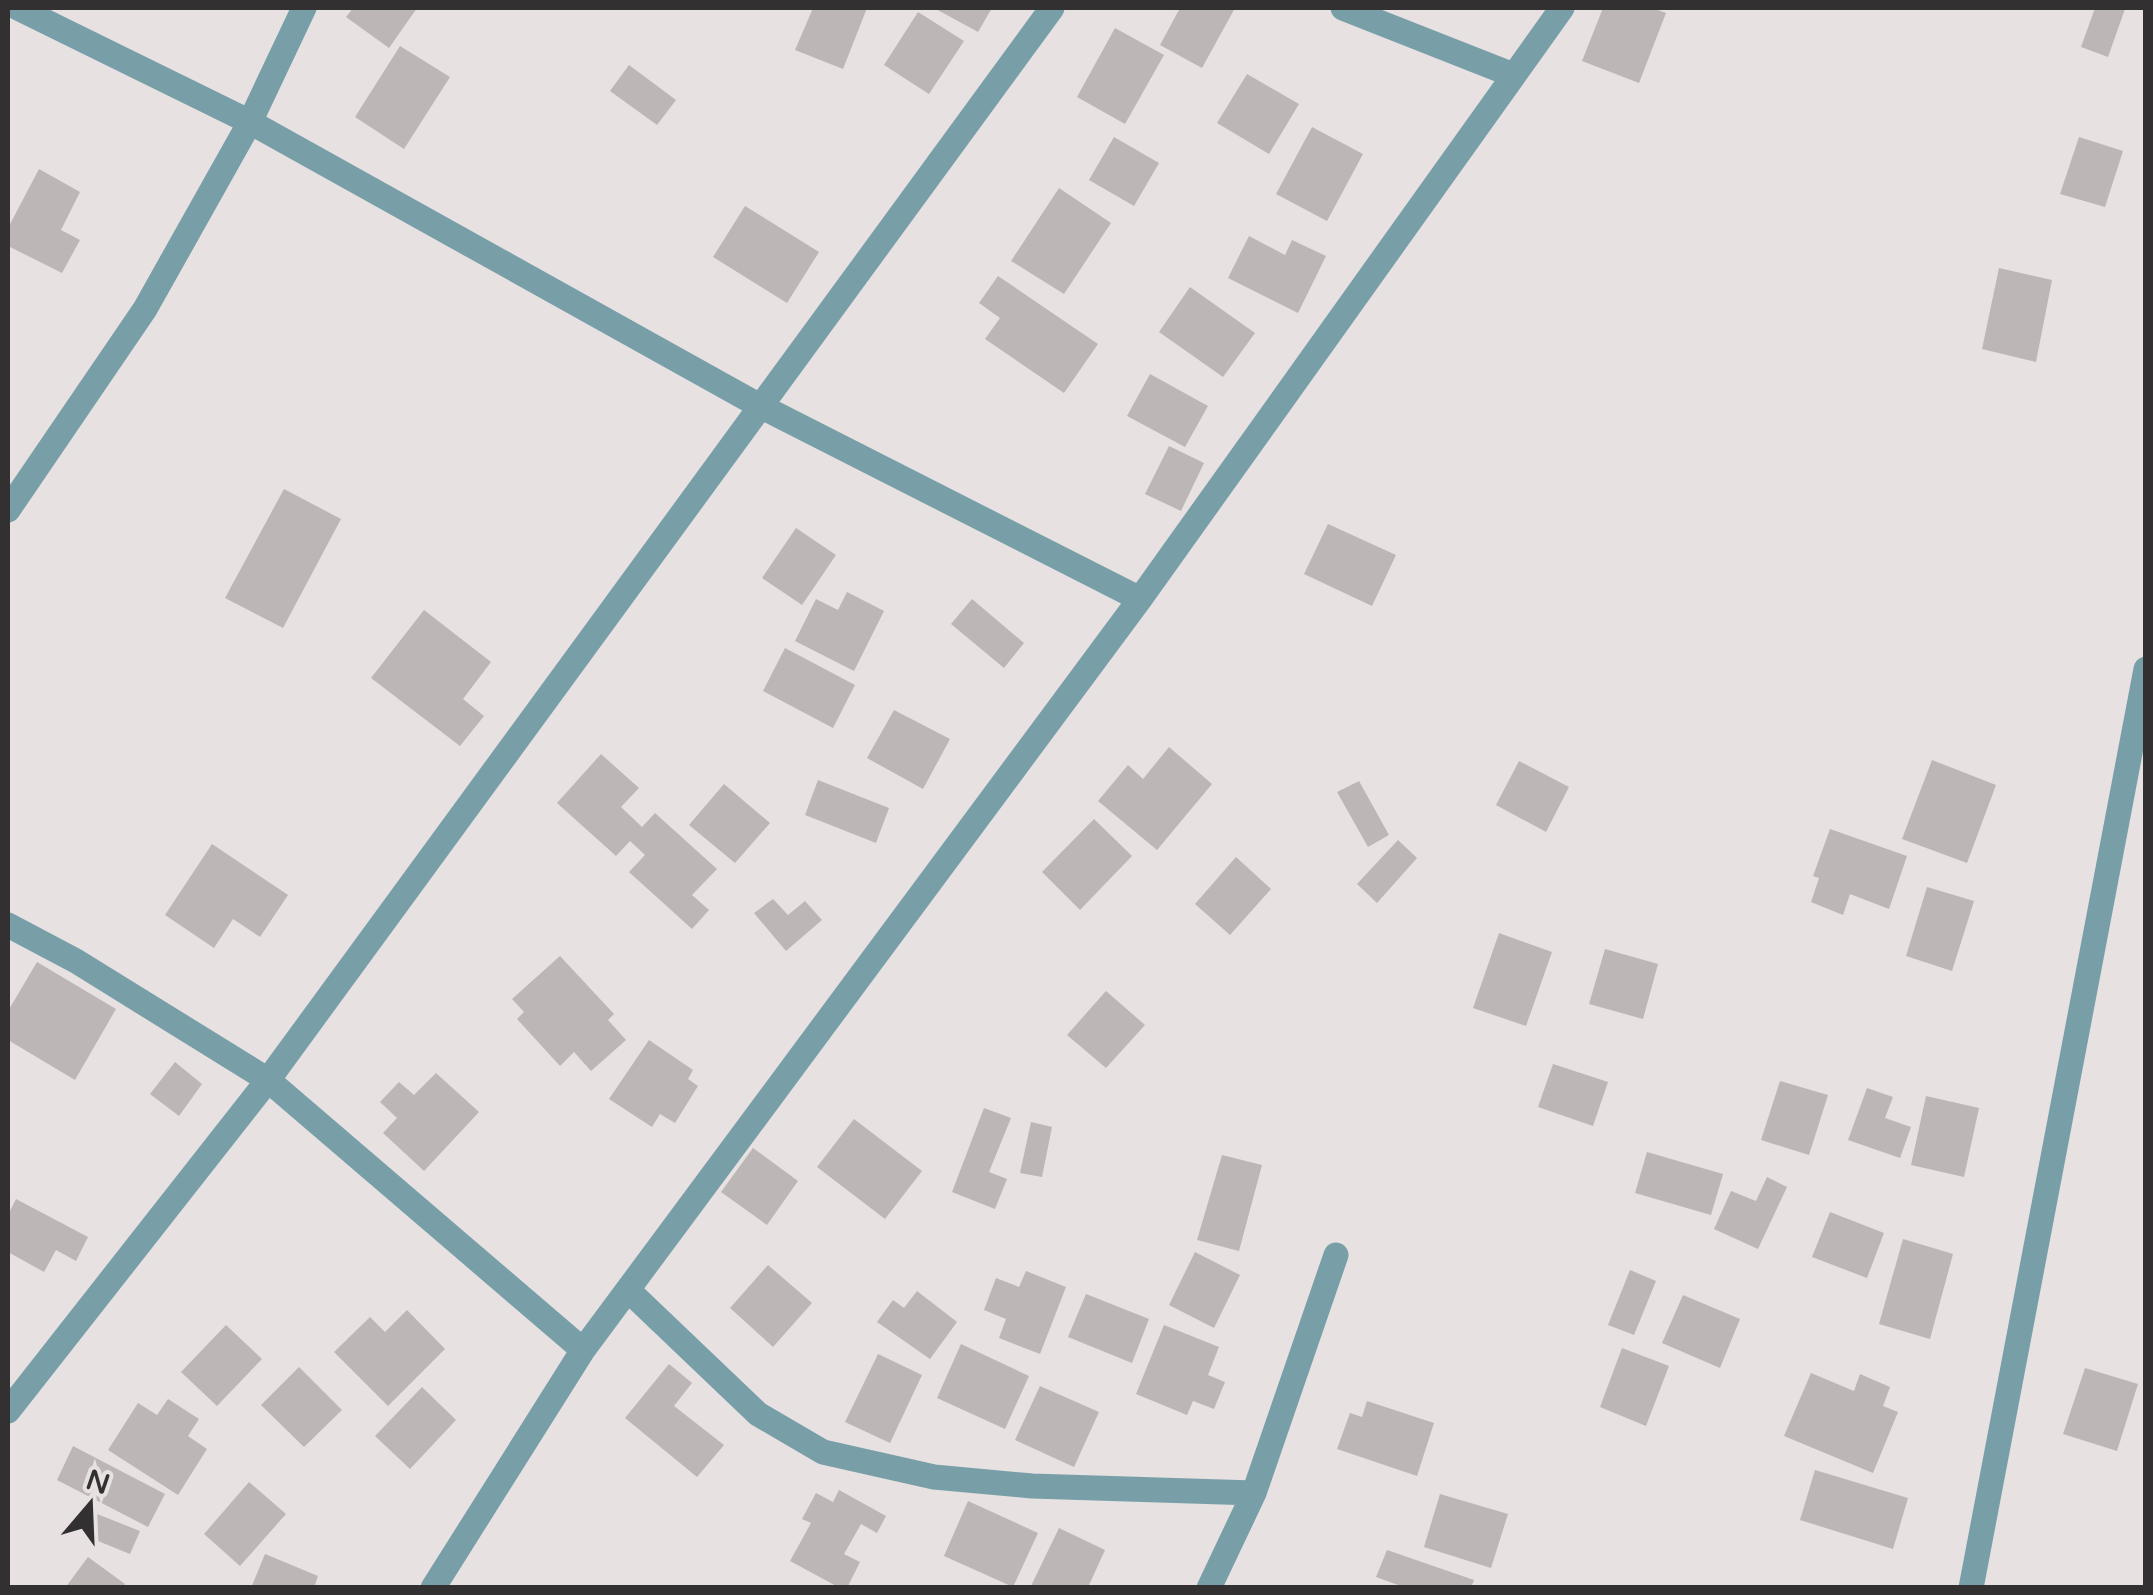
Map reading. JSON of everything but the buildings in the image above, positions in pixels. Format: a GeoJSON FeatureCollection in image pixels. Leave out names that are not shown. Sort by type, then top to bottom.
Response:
{"type":"FeatureCollection","features":[{"type":"Feature","properties":{"kind":"street"},"geometry":{"type":"LineString","coordinates":[[18,8],[250,122],[760,406],[1140,599]]}},
{"type":"Feature","properties":{"kind":"street"},"geometry":{"type":"LineString","coordinates":[[8,510],[145,309],[250,122],[304,8]]}},
{"type":"Feature","properties":{"kind":"street"},"geometry":{"type":"LineString","coordinates":[[8,1411],[268,1080],[1052,8]]}},
{"type":"Feature","properties":{"kind":"street"},"geometry":{"type":"LineString","coordinates":[[1343,8],[1514,75]]}},
{"type":"Feature","properties":{"kind":"street"},"geometry":{"type":"LineString","coordinates":[[432,1588],[583,1350],[1140,599],[1562,8]]}},
{"type":"Feature","properties":{"kind":"street"},"geometry":{"type":"LineString","coordinates":[[1972,1588],[2146,669]]}},
{"type":"Feature","properties":{"kind":"street"},"geometry":{"type":"LineString","coordinates":[[8,925],[76,962],[268,1080],[583,1350]]}},
{"type":"Feature","properties":{"kind":"street"},"geometry":{"type":"LineString","coordinates":[[1210,1588],[1254,1493],[1336,1255]]}},
{"type":"Feature","properties":{"kind":"street"},"geometry":{"type":"LineString","coordinates":[[628,1290],[758,1414],[823,1452],[934,1476],[1032,1486],[1254,1493]]}}]}
